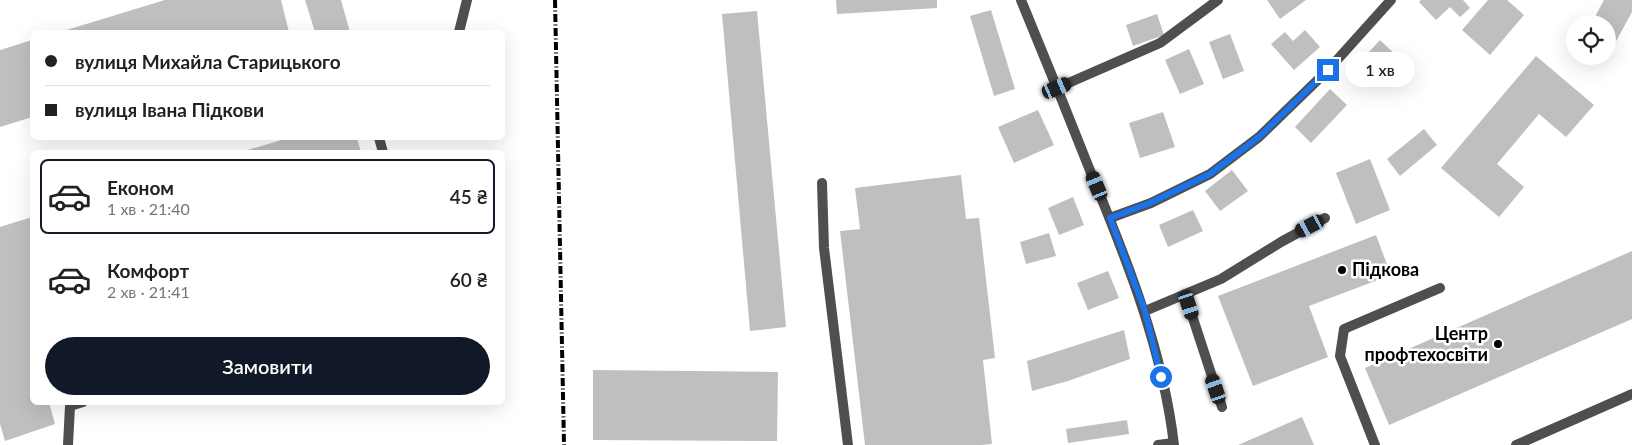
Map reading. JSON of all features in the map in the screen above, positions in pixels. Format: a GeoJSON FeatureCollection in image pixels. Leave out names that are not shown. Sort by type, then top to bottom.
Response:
{"type":"FeatureCollection","features":[{"type":"Feature","properties":{"kind":"street"},"geometry":{"type":"LineString","coordinates":[[460,30],[467,0]]}},
{"type":"Feature","properties":{"kind":"street"},"geometry":{"type":"LineString","coordinates":[[1022,0],[1110,218],[1145,311],[1164,390],[1173,444],[1158,445]]}},
{"type":"Feature","properties":{"kind":"street"},"geometry":{"type":"LineString","coordinates":[[1057,88],[1160,43],[1218,0]]}},
{"type":"Feature","properties":{"kind":"street"},"geometry":{"type":"LineString","coordinates":[[1110,218],[1150,203],[1210,174],[1252,142],[1328,70],[1391,0]]}},
{"type":"Feature","properties":{"kind":"street"},"geometry":{"type":"LineString","coordinates":[[822,183],[824,248],[848,445]]}},
{"type":"Feature","properties":{"kind":"street"},"geometry":{"type":"LineString","coordinates":[[1145,311],[1221,279],[1280,242],[1325,218]]}},
{"type":"Feature","properties":{"kind":"street"},"geometry":{"type":"LineString","coordinates":[[1375,445],[1340,356],[1344,328],[1440,288]]}},
{"type":"Feature","properties":{"kind":"street"},"geometry":{"type":"LineString","coordinates":[[1185,294],[1222,407]]}},
{"type":"Feature","properties":{"kind":"street"},"geometry":{"type":"LineString","coordinates":[[1516,445],[1632,394]]}},
{"type":"Feature","properties":{"kind":"street"},"geometry":{"type":"LineString","coordinates":[[68,445],[70,406],[73,405]]}},
{"type":"Feature","properties":{"kind":"building"},"geometry":{"type":"Polygon","coordinates":[[[165,0],[281,0],[288,30],[67,30],[165,0]]]}},
{"type":"Feature","properties":{"kind":"building"},"geometry":{"type":"Polygon","coordinates":[[[305,0],[341,0],[349,30],[314,30],[305,0]]]}},
{"type":"Feature","properties":{"kind":"building"},"geometry":{"type":"Polygon","coordinates":[[[836,0],[937,0],[937,8],[837,14],[836,0]]]}},
{"type":"Feature","properties":{"kind":"building"},"geometry":{"type":"Polygon","coordinates":[[[1267,0],[1306,0],[1280,19],[1267,0]]]}},
{"type":"Feature","properties":{"kind":"building"},"geometry":{"type":"Polygon","coordinates":[[[1421,0],[1463,0],[1470,8],[1460,17],[1450,7],[1436,20],[1419,2],[1421,0]]]}},
{"type":"Feature","properties":{"kind":"building"},"geometry":{"type":"Polygon","coordinates":[[[1488,0],[1507,0],[1524,15],[1490,55],[1462,30],[1488,0]]]}},
{"type":"Feature","properties":{"kind":"building"},"geometry":{"type":"Polygon","coordinates":[[[1604,0],[1632,0],[1632,12],[1616,41],[1616,15],[1596,15],[1604,0]]]}},
{"type":"Feature","properties":{"kind":"building"},"geometry":{"type":"Polygon","coordinates":[[[991,10],[1015,89],[994,96],[970,16],[991,10]]]}},
{"type":"Feature","properties":{"kind":"building"},"geometry":{"type":"Polygon","coordinates":[[[757,11],[786,327],[750,331],[722,14],[757,11]]]}},
{"type":"Feature","properties":{"kind":"building"},"geometry":{"type":"Polygon","coordinates":[[[1157,14],[1164,35],[1133,46],[1126,25],[1157,14]]]}},
{"type":"Feature","properties":{"kind":"building"},"geometry":{"type":"Polygon","coordinates":[[[1305,30],[1320,47],[1294,70],[1271,44],[1285,32],[1293,41],[1305,30]]]}},
{"type":"Feature","properties":{"kind":"building"},"geometry":{"type":"Polygon","coordinates":[[[1230,34],[1244,71],[1223,79],[1209,42],[1230,34]]]}},
{"type":"Feature","properties":{"kind":"building"},"geometry":{"type":"Polygon","coordinates":[[[1380,40],[1399,58],[1374,85],[1355,67],[1380,40]]]}},
{"type":"Feature","properties":{"kind":"building"},"geometry":{"type":"Polygon","coordinates":[[[30,41],[30,118],[0,127],[0,50],[30,41]]]}},
{"type":"Feature","properties":{"kind":"building"},"geometry":{"type":"Polygon","coordinates":[[[1189,49],[1204,84],[1180,94],[1165,60],[1189,49]]]}},
{"type":"Feature","properties":{"kind":"building"},"geometry":{"type":"Polygon","coordinates":[[[1536,56],[1594,105],[1566,137],[1539,114],[1497,164],[1524,187],[1499,217],[1441,168],[1536,56]]]}},
{"type":"Feature","properties":{"kind":"building"},"geometry":{"type":"Polygon","coordinates":[[[1330,89],[1347,105],[1311,143],[1295,127],[1330,89]]]}},
{"type":"Feature","properties":{"kind":"building"},"geometry":{"type":"Polygon","coordinates":[[[1038,110],[1054,145],[1014,163],[998,127],[1038,110]]]}},
{"type":"Feature","properties":{"kind":"building"},"geometry":{"type":"Polygon","coordinates":[[[1163,112],[1175,147],[1140,158],[1129,123],[1163,112]]]}},
{"type":"Feature","properties":{"kind":"building"},"geometry":{"type":"Polygon","coordinates":[[[1424,129],[1437,145],[1400,176],[1387,159],[1424,129]]]}},
{"type":"Feature","properties":{"kind":"building"},"geometry":{"type":"Polygon","coordinates":[[[281,140],[358,140],[360,150],[248,150],[281,140]]]}},
{"type":"Feature","properties":{"kind":"building"},"geometry":{"type":"Polygon","coordinates":[[[1370,159],[1390,210],[1356,224],[1336,173],[1370,159]]]}},
{"type":"Feature","properties":{"kind":"building"},"geometry":{"type":"Polygon","coordinates":[[[1232,170],[1248,191],[1220,211],[1205,191],[1232,170]]]}},
{"type":"Feature","properties":{"kind":"building"},"geometry":{"type":"Polygon","coordinates":[[[961,175],[966,219],[979,218],[995,358],[983,360],[992,444],[865,445],[840,231],[860,229],[855,188],[961,175]]]}},
{"type":"Feature","properties":{"kind":"building"},"geometry":{"type":"Polygon","coordinates":[[[1073,197],[1084,225],[1059,235],[1048,208],[1073,197]]]}},
{"type":"Feature","properties":{"kind":"building"},"geometry":{"type":"Polygon","coordinates":[[[1193,210],[1203,231],[1168,247],[1159,225],[1193,210]]]}},
{"type":"Feature","properties":{"kind":"building"},"geometry":{"type":"Polygon","coordinates":[[[30,218],[30,405],[50,405],[55,424],[5,441],[0,424],[0,227],[30,218]]]}},
{"type":"Feature","properties":{"kind":"building"},"geometry":{"type":"Polygon","coordinates":[[[1049,233],[1056,256],[1026,264],[1020,242],[1049,233]]]}},
{"type":"Feature","properties":{"kind":"building","name":"Підкова"},"geometry":{"type":"Polygon","coordinates":[[[1376,235],[1391,275],[1309,306],[1328,357],[1253,386],[1218,296],[1376,235]]]}},
{"type":"Feature","properties":{"kind":"building","name":"Центр профтехосвіти"},"geometry":{"type":"Polygon","coordinates":[[[1632,251],[1632,319],[1389,425],[1365,368],[1632,251]]]}},
{"type":"Feature","properties":{"kind":"building"},"geometry":{"type":"Polygon","coordinates":[[[1108,271],[1119,298],[1088,310],[1077,283],[1108,271]]]}},
{"type":"Feature","properties":{"kind":"building"},"geometry":{"type":"Polygon","coordinates":[[[1124,330],[1130,359],[1068,381],[1032,391],[1027,361],[1124,330]]]}},
{"type":"Feature","properties":{"kind":"building"},"geometry":{"type":"Polygon","coordinates":[[[593,370],[778,372],[777,441],[593,440],[593,370]]]}},
{"type":"Feature","properties":{"kind":"building"},"geometry":{"type":"Polygon","coordinates":[[[1302,417],[1314,445],[1238,445],[1302,417]]]}},
{"type":"Feature","properties":{"kind":"building"},"geometry":{"type":"Polygon","coordinates":[[[1127,420],[1129,434],[1068,443],[1066,429],[1127,420]]]}},
{"type":"Feature","properties":{"kind":"railway"},"geometry":{"type":"LineString","coordinates":[[555,0],[564,445]]}},
{"type":"Feature","properties":{"kind":"place","name":"Підкова"},"geometry":{"type":"Point","coordinates":[1342,270]}},
{"type":"Feature","properties":{"kind":"place","name":"Центр профтехосвіти"},"geometry":{"type":"Point","coordinates":[1498,344]}},
{"type":"Feature","properties":{"kind":"route"},"geometry":{"type":"LineString","coordinates":[[1161,377],[1145,311],[1110,218],[1150,203],[1210,174],[1259,137],[1328,70]]}}]}
